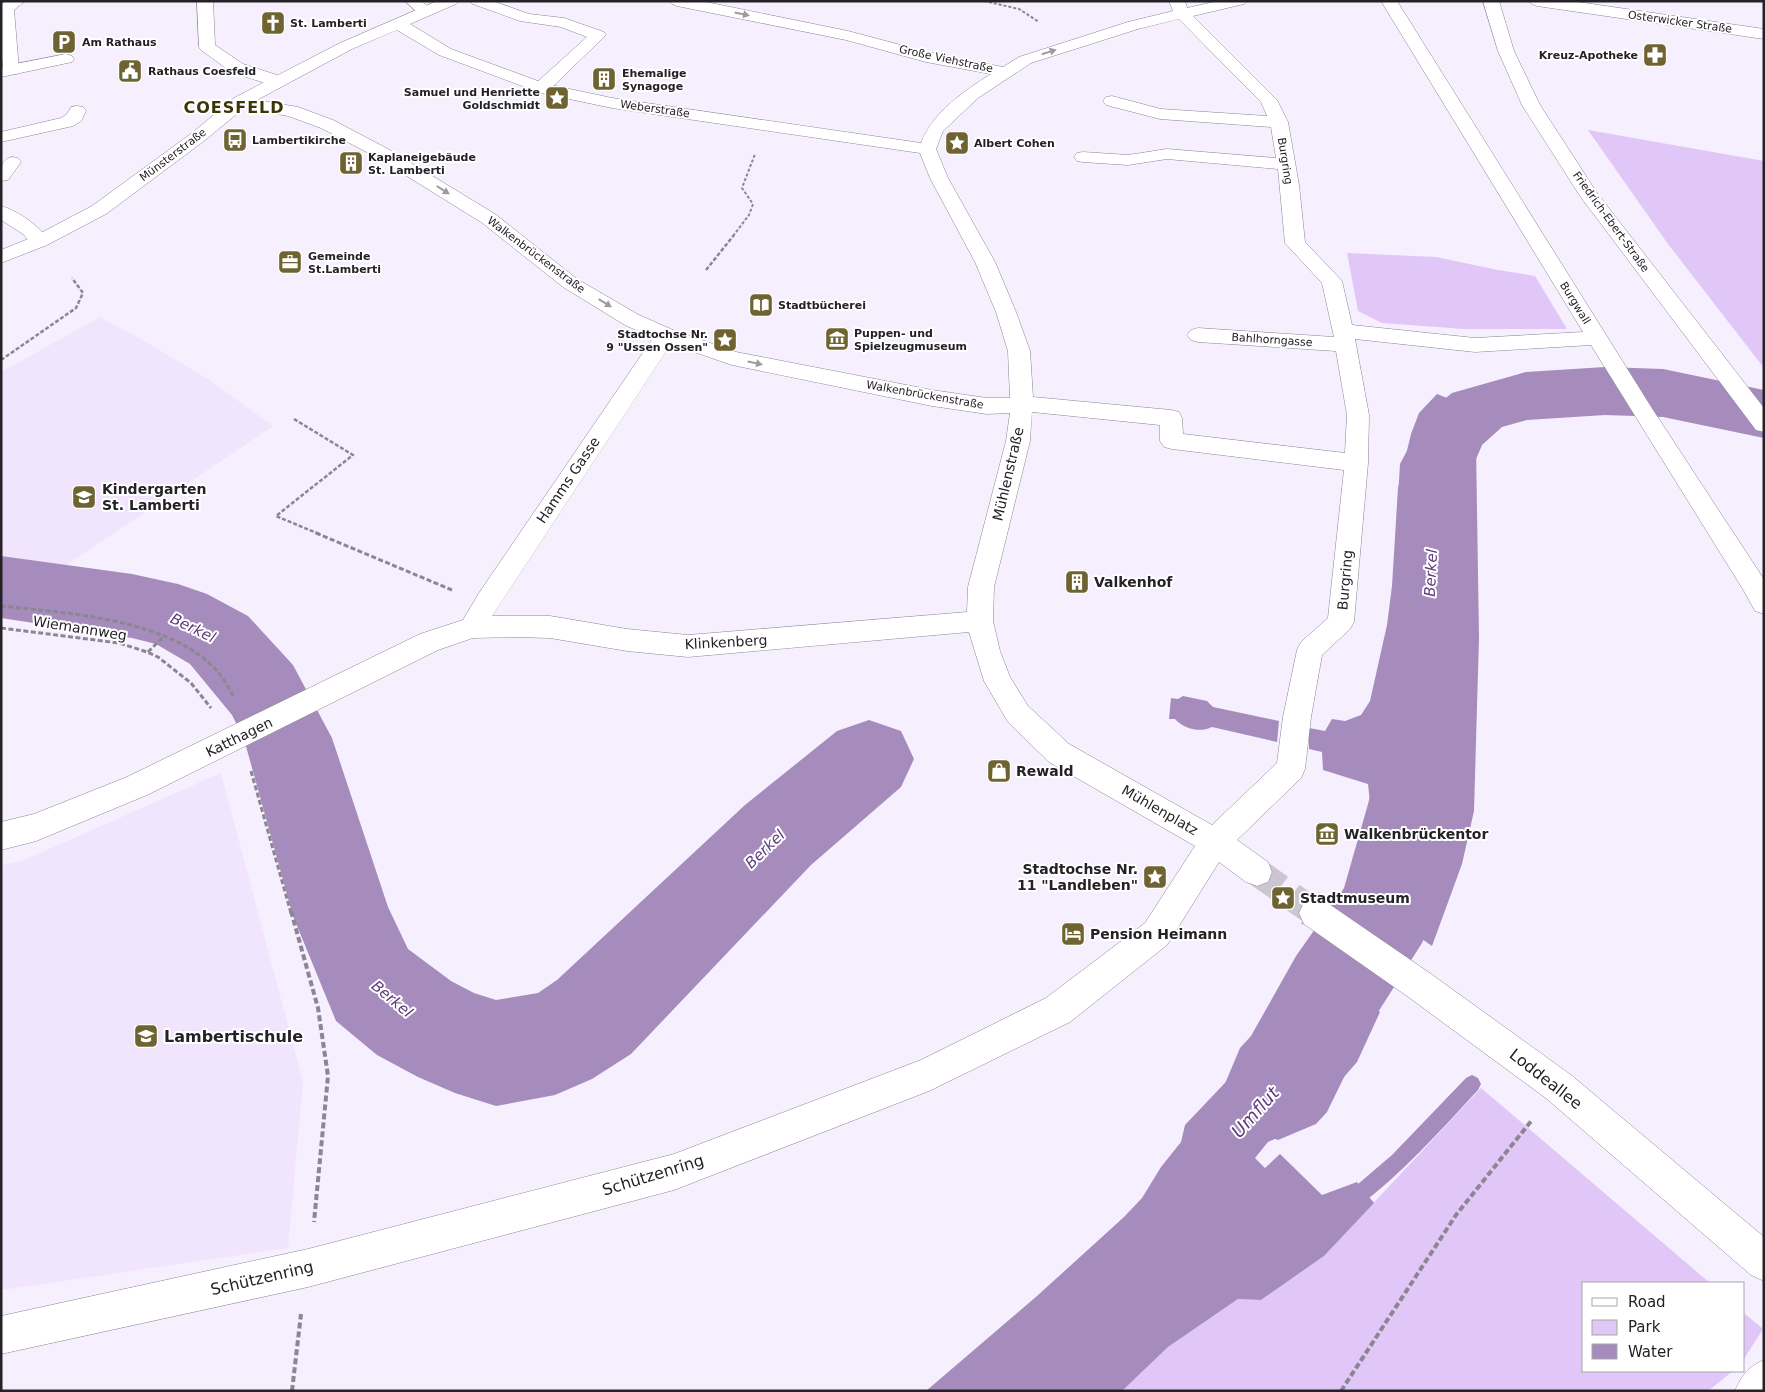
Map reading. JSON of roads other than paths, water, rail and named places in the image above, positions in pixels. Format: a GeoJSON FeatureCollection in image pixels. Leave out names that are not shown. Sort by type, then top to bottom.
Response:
{"type":"FeatureCollection","features":[{"type":"Feature","properties":{"kind":"street"},"geometry":{"type":"LineString","coordinates":[[18,1],[6,8],[6,72],[66,59]]}},
{"type":"Feature","properties":{"kind":"street"},"geometry":{"type":"LineString","coordinates":[[205,1],[207,47],[237,68],[277,81]]}},
{"type":"Feature","properties":{"kind":"street","name":"Münsterstraße"},"geometry":{"type":"LineString","coordinates":[[1,257],[40,241],[99,210],[198,137],[240,102],[346,46],[397,23],[418,6],[450,1]]}},
{"type":"Feature","properties":{"kind":"street"},"geometry":{"type":"LineString","coordinates":[[478,1],[526,18],[564,23],[598,35],[541,88]]}},
{"type":"Feature","properties":{"kind":"street","name":"Große Viehstraße"},"geometry":{"type":"LineString","coordinates":[[677,1],[848,36],[926,57],[1005,72],[1025,60],[1179,7],[1239,1]]}},
{"type":"Feature","properties":{"kind":"street","name":"Burgwall"},"geometry":{"type":"LineString","coordinates":[[1389,1],[1645,416],[1754,585],[1764,604]]}},
{"type":"Feature","properties":{"kind":"street","name":"Friedrich-Ebert-Straße"},"geometry":{"type":"LineString","coordinates":[[1491,1],[1506,51],[1532,105],[1589,196],[1764,424]]}},
{"type":"Feature","properties":{"kind":"street","name":"Osterwicker Straße"},"geometry":{"type":"LineString","coordinates":[[1537,1],[1764,34]]}},
{"type":"Feature","properties":{"kind":"street","name":"Burgring"},"geometry":{"type":"LineString","coordinates":[[1179,7],[1268,100],[1280,122],[1285,164],[1290,185],[1295,243],[1332,280],[1358,415],[1356,462],[1341,622],[1310,650],[1297,717],[1291,769],[1215,842]]}},
{"type":"Feature","properties":{"kind":"street","name":"Weberstraße"},"geometry":{"type":"LineString","coordinates":[[397,23],[445,52],[541,88],[612,103],[770,124],[927,149]]}},
{"type":"Feature","properties":{"kind":"street"},"geometry":{"type":"LineString","coordinates":[[927,149],[935,129],[972,94],[1005,72]]}},
{"type":"Feature","properties":{"kind":"street"},"geometry":{"type":"LineString","coordinates":[[1112,101],[1160,114],[1280,122]]}},
{"type":"Feature","properties":{"kind":"street","name":"Walkenbrückenstraße"},"geometry":{"type":"LineString","coordinates":[[240,102],[306,115],[328,124],[382,153],[488,218],[570,283],[632,320],[666,335],[732,358],[885,389],[987,406],[1043,404],[1171,418],[1172,441],[1356,462]]}},
{"type":"Feature","properties":{"kind":"street"},"geometry":{"type":"LineString","coordinates":[[1,137],[67,122],[74,117],[77,111]]}},
{"type":"Feature","properties":{"kind":"street","name":"Mühlenstraße"},"geometry":{"type":"LineString","coordinates":[[927,149],[939,178],[985,262],[1006,312],[1019,351],[1022,405],[1018,441],[981,587],[980,621],[987,651],[998,681],[1018,714],[1059,753]]}},
{"type":"Feature","properties":{"kind":"street"},"geometry":{"type":"LineString","coordinates":[[1083,157],[1128,160],[1167,154],[1285,164]]}},
{"type":"Feature","properties":{"kind":"street"},"geometry":{"type":"LineString","coordinates":[[1,212],[30,230],[40,241]]}},
{"type":"Feature","properties":{"kind":"street"},"geometry":{"type":"LineString","coordinates":[[1344,338],[1365,332],[1475,345],[1597,338]]}},
{"type":"Feature","properties":{"kind":"street","name":"Hamms Gasse"},"geometry":{"type":"LineString","coordinates":[[472,627],[488,600],[666,335]]}},
{"type":"Feature","properties":{"kind":"street","name":"Bahlhorngasse"},"geometry":{"type":"LineString","coordinates":[[1198,335],[1344,338]]}},
{"type":"Feature","properties":{"kind":"street","name":"Klinkenberg"},"geometry":{"type":"LineString","coordinates":[[472,627],[550,627],[627,640],[688,646],[980,621]]}},
{"type":"Feature","properties":{"kind":"street","name":"Katthagen"},"geometry":{"type":"LineString","coordinates":[[1,836],[36,827],[137,786],[429,642],[472,627]]}},
{"type":"Feature","properties":{"kind":"street","name":"Mühlenplatz"},"geometry":{"type":"LineString","coordinates":[[1059,753],[1215,842],[1257,872]]}},
{"type":"Feature","properties":{"kind":"street","name":"Schützenring"},"geometry":{"type":"LineString","coordinates":[[1,1335],[308,1268],[674,1172],[930,1074],[1058,1010],[1156,934],[1215,842]]}},
{"type":"Feature","properties":{"kind":"street","name":"Loddeallee"},"geometry":{"type":"LineString","coordinates":[[1314,913],[1419,985],[1559,1087],[1764,1262]]}},
{"type":"Feature","properties":{"kind":"street"},"geometry":{"type":"LineString","coordinates":[[1755,1391],[1764,1380]]}},
{"type":"Feature","properties":{"kind":"water"},"geometry":{"type":"Polygon","coordinates":[[[1437,394],[1477,410],[1490,426],[1480,434],[1476,445],[1479,638],[1474,811],[1462,864],[1432,946],[1348,888],[1359,858],[1366,860],[1367,853],[1360,850],[1371,811],[1378,812],[1377,805],[1370,803],[1368,784],[1323,770],[1322,752],[1309,749],[1309,728],[1325,731],[1332,719],[1345,721],[1361,715],[1370,701],[1387,625],[1392,586],[1398,488],[1411,434],[1419,413],[1437,394]]]}},
{"type":"Feature","properties":{"kind":"water"},"geometry":{"type":"Polygon","coordinates":[[[1183,696],[1207,701],[1213,707],[1279,721],[1277,742],[1212,727],[1202,730],[1187,728],[1175,719],[1169,719],[1171,698],[1178,699],[1183,696]]]}},
{"type":"Feature","properties":{"kind":"water"},"geometry":{"type":"Polygon","coordinates":[[[1301,957],[1380,1012],[1357,1062],[1330,1093],[1277,1138],[1268,1142],[1255,1158],[1265,1168],[1280,1154],[1322,1195],[1357,1182],[1374,1203],[1324,1256],[1261,1300],[1238,1299],[1168,1347],[1122,1391],[926,1391],[1037,1296],[1124,1217],[1142,1198],[1161,1167],[1181,1142],[1185,1125],[1260,1046],[1273,1028],[1301,957]]]}},
{"type":"Feature","properties":{"kind":"waterway","name":"Berkel"},"geometry":{"type":"LineString","coordinates":[[1435,515],[1437,464],[1452,431],[1477,410],[1526,396],[1605,391],[1663,393],[1764,414]]}},
{"type":"Feature","properties":{"kind":"waterway","name":"Berkel"},"geometry":{"type":"LineString","coordinates":[[1,587],[132,606],[178,617],[219,640],[263,690],[288,738],[342,916],[372,985],[414,1018],[455,1040],[496,1053],[555,1042],[594,1017],[778,835],[869,759]]}},
{"type":"Feature","properties":{"kind":"waterway","name":"Umflut"},"geometry":{"type":"LineString","coordinates":[[1278,1086],[1289,1074],[1332,992],[1387,910],[1416,797]]}},
{"type":"Feature","properties":{"kind":"waterway"},"geometry":{"type":"LineString","coordinates":[[1350,1202],[1399,1161],[1472,1084]]}},
{"type":"Feature","properties":{"kind":"tunnel"},"geometry":{"type":"LineString","coordinates":[[1257,872],[1315,913],[1313,911]]}},
{"type":"Feature","properties":{"kind":"place","name":"St. Lamberti"},"geometry":{"type":"Point","coordinates":[273,23]}},
{"type":"Feature","properties":{"kind":"place","name":"Am Rathaus"},"geometry":{"type":"Point","coordinates":[64,42]}},
{"type":"Feature","properties":{"kind":"place","name":"Kreuz-Apotheke"},"geometry":{"type":"Point","coordinates":[1655,55]}},
{"type":"Feature","properties":{"kind":"place","name":"Rathaus Coesfeld"},"geometry":{"type":"Point","coordinates":[130,71]}},
{"type":"Feature","properties":{"kind":"place","name":"Ehemalige Synagoge"},"geometry":{"type":"Point","coordinates":[604,79]}},
{"type":"Feature","properties":{"kind":"place","name":"Samuel und Henriette Goldschmidt"},"geometry":{"type":"Point","coordinates":[557,98]}},
{"type":"Feature","properties":{"kind":"place","name":"Lambertikirche"},"geometry":{"type":"Point","coordinates":[235,140]}},
{"type":"Feature","properties":{"kind":"place","name":"Albert Cohen"},"geometry":{"type":"Point","coordinates":[957,143]}},
{"type":"Feature","properties":{"kind":"place","name":"Kaplaneigebäude St. Lamberti"},"geometry":{"type":"Point","coordinates":[351,163]}},
{"type":"Feature","properties":{"kind":"place","name":"Gemeinde St.Lamberti"},"geometry":{"type":"Point","coordinates":[290,262]}},
{"type":"Feature","properties":{"kind":"place","name":"Stadtbücherei"},"geometry":{"type":"Point","coordinates":[761,305]}},
{"type":"Feature","properties":{"kind":"place","name":"Puppen- und Spielzeugmuseum"},"geometry":{"type":"Point","coordinates":[837,339]}},
{"type":"Feature","properties":{"kind":"place","name":"Stadtochse Nr. 9 \"Ussen Ossen\""},"geometry":{"type":"Point","coordinates":[725,340]}},
{"type":"Feature","properties":{"kind":"place","name":"Kindergarten St. Lamberti"},"geometry":{"type":"Point","coordinates":[84,497]}},
{"type":"Feature","properties":{"kind":"place","name":"Valkenhof"},"geometry":{"type":"Point","coordinates":[1077,582]}},
{"type":"Feature","properties":{"kind":"place","name":"Rewald"},"geometry":{"type":"Point","coordinates":[999,771]}},
{"type":"Feature","properties":{"kind":"place","name":"Walkenbrückentor"},"geometry":{"type":"Point","coordinates":[1327,834]}},
{"type":"Feature","properties":{"kind":"place","name":"Stadtochse Nr. 11 \"Landleben\""},"geometry":{"type":"Point","coordinates":[1155,877]}},
{"type":"Feature","properties":{"kind":"place","name":"Stadtmuseum"},"geometry":{"type":"Point","coordinates":[1283,898]}},
{"type":"Feature","properties":{"kind":"place","name":"Pension Heimann"},"geometry":{"type":"Point","coordinates":[1073,934]}},
{"type":"Feature","properties":{"kind":"place","name":"Lambertischule"},"geometry":{"type":"Point","coordinates":[146,1036]}},
{"type":"Feature","properties":{"kind":"district","name":"COESFELD"},"geometry":{"type":"Point","coordinates":[234,107]}}]}
